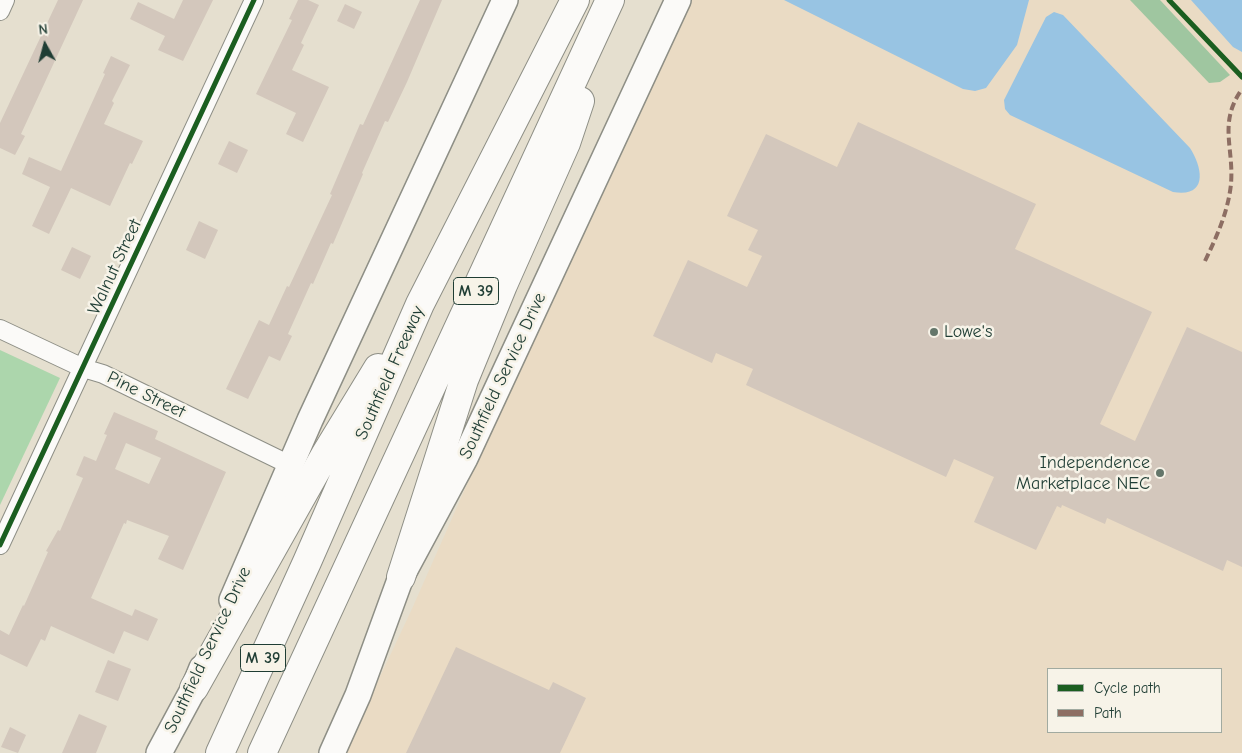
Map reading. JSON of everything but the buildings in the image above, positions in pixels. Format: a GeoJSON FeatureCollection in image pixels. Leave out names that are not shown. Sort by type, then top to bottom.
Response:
{"type":"FeatureCollection","features":[{"type":"Feature","properties":{"kind":"highway","name":"Southfield Freeway"},"geometry":{"type":"LineString","coordinates":[[220,753],[307,562],[420,304],[575,0]]}},
{"type":"Feature","properties":{"kind":"highway"},"geometry":{"type":"LineString","coordinates":[[401,577],[464,380],[503,285],[566,143],[612,0]]}},
{"type":"Feature","properties":{"kind":"highway","name":"M 39"},"geometry":{"type":"LineString","coordinates":[[262,753],[612,0]]}},
{"type":"Feature","properties":{"kind":"highway"},"geometry":{"type":"LineString","coordinates":[[194,688],[357,400],[420,304]]}},
{"type":"Feature","properties":{"kind":"main road","name":"Southfield Service Drive"},"geometry":{"type":"LineString","coordinates":[[159,753],[194,688],[290,465],[505,0]]}},
{"type":"Feature","properties":{"kind":"main road","name":"Southfield Service Drive"},"geometry":{"type":"LineString","coordinates":[[332,753],[358,695],[401,577],[465,458],[678,0]]}},
{"type":"Feature","properties":{"kind":"street"},"geometry":{"type":"LineString","coordinates":[[0,11],[5,0]]}},
{"type":"Feature","properties":{"kind":"street","name":"Walnut Street"},"geometry":{"type":"LineString","coordinates":[[0,545],[254,0]]}},
{"type":"Feature","properties":{"kind":"street","name":"Pine Street"},"geometry":{"type":"LineString","coordinates":[[0,328],[83,368],[103,374],[290,465]]}},
{"type":"Feature","properties":{"kind":"shaded area"},"geometry":{"type":"Polygon","coordinates":[[[689,0],[1242,0],[1242,753],[344,753],[411,611],[534,333],[689,0]]]}},
{"type":"Feature","properties":{"kind":"green space"},"geometry":{"type":"Polygon","coordinates":[[[1130,0],[1160,0],[1230,75],[1220,82],[1209,83],[1130,0]]]}},
{"type":"Feature","properties":{"kind":"green space"},"geometry":{"type":"Polygon","coordinates":[[[0,350],[60,378],[0,505],[0,350]]]}},
{"type":"Feature","properties":{"kind":"water"},"geometry":{"type":"Polygon","coordinates":[[[784,0],[1029,0],[1017,45],[986,88],[975,91],[963,89],[784,0]]]}},
{"type":"Feature","properties":{"kind":"water"},"geometry":{"type":"Polygon","coordinates":[[[1191,0],[1242,0],[1242,52],[1233,47],[1191,0]]]}},
{"type":"Feature","properties":{"kind":"water"},"geometry":{"type":"Polygon","coordinates":[[[1054,12],[1063,15],[1190,148],[1200,172],[1200,180],[1192,190],[1184,193],[1173,192],[1010,115],[1005,109],[1004,100],[1046,17],[1054,12]]]}},
{"type":"Feature","properties":{"kind":"marked path"},"geometry":{"type":"LineString","coordinates":[[1205,261],[1221,224],[1230,194],[1229,124],[1235,101],[1242,89]]}},
{"type":"Feature","properties":{"kind":"cycle path"},"geometry":{"type":"LineString","coordinates":[[0,545],[254,0]]}},
{"type":"Feature","properties":{"kind":"cycle path"},"geometry":{"type":"LineString","coordinates":[[1169,0],[1242,77]]}},
{"type":"Feature","properties":{"kind":"place","name":"Lowe's"},"geometry":{"type":"Point","coordinates":[934,332]}},
{"type":"Feature","properties":{"kind":"place","name":"Independence Marketplace NEC"},"geometry":{"type":"Point","coordinates":[1160,473]}}]}
